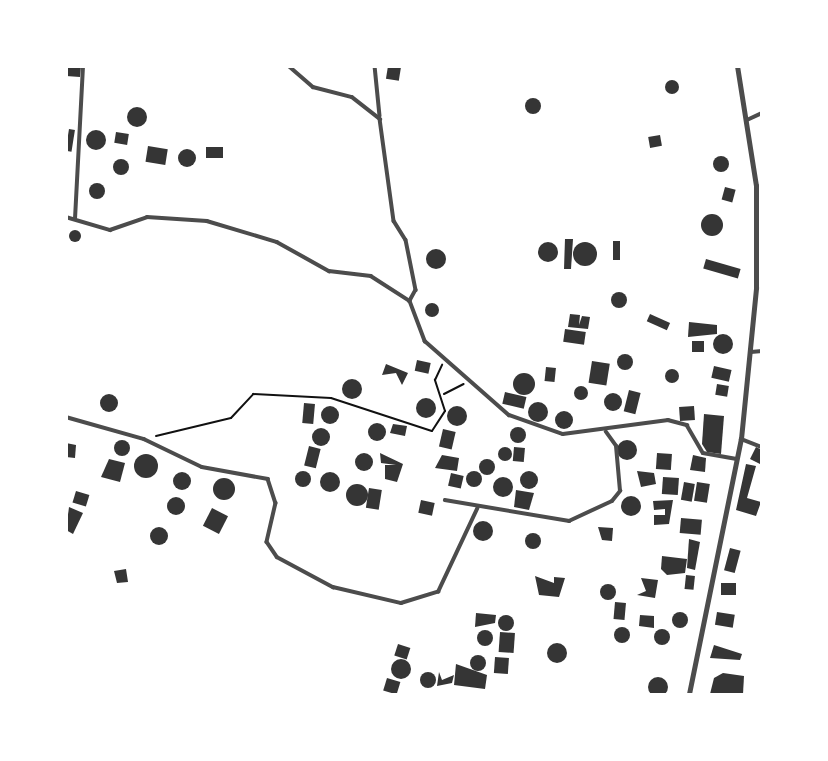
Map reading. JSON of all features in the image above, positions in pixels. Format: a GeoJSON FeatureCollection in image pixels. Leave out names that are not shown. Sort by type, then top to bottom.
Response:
{"type":"FeatureCollection","features":[{"type":"Feature","properties":{"kind":"street"},"geometry":{"type":"LineString","coordinates":[[75,219],[83,66]]}},
{"type":"Feature","properties":{"kind":"street"},"geometry":{"type":"LineString","coordinates":[[289,66],[313,87],[352,97],[380,119]]}},
{"type":"Feature","properties":{"kind":"street"},"geometry":{"type":"LineString","coordinates":[[375,66],[394,221],[406,240],[416,290],[410,301]]}},
{"type":"Feature","properties":{"kind":"street"},"geometry":{"type":"LineString","coordinates":[[689,695],[741,439],[751,352],[757,238],[747,120],[737,66]]}},
{"type":"Feature","properties":{"kind":"street"},"geometry":{"type":"LineString","coordinates":[[747,120],[761,113]]}},
{"type":"Feature","properties":{"kind":"street"},"geometry":{"type":"LineString","coordinates":[[66,217],[110,230],[147,217],[207,221],[277,242],[329,271],[371,276],[410,301],[425,341],[509,415],[547,431],[606,432],[668,419],[687,425],[703,453],[736,459]]}},
{"type":"Feature","properties":{"kind":"street"},"geometry":{"type":"LineString","coordinates":[[751,352],[761,351]]}},
{"type":"Feature","properties":{"kind":"street"},"geometry":{"type":"LineString","coordinates":[[66,417],[144,439],[202,467],[268,479],[276,503],[267,542],[276,557],[333,587],[401,603],[438,592],[477,509]]}},
{"type":"Feature","properties":{"kind":"street"},"geometry":{"type":"LineString","coordinates":[[445,500],[477,509],[569,521],[612,502],[620,491],[618,457],[606,432]]}},
{"type":"Feature","properties":{"kind":"street"},"geometry":{"type":"LineString","coordinates":[[741,439],[761,447]]}},
{"type":"Feature","properties":{"kind":"path"},"geometry":{"type":"LineString","coordinates":[[144,439],[231,418],[253,394],[331,398],[432,431],[445,411],[443,395],[435,380],[445,357]]}},
{"type":"Feature","properties":{"kind":"path"},"geometry":{"type":"LineString","coordinates":[[443,395],[474,382]]}},
{"type":"Feature","properties":{"kind":"building"},"geometry":{"type":"Polygon","coordinates":[[[66,66],[81,66],[80,77],[66,76],[66,66]]]}},
{"type":"Feature","properties":{"kind":"building"},"geometry":{"type":"Polygon","coordinates":[[[388,66],[401,68],[399,81],[386,79],[388,66]]]}},
{"type":"Feature","properties":{"kind":"building"},"geometry":{"type":"Polygon","coordinates":[[[669,80],[675,80],[679,87],[675,94],[669,94],[665,90],[665,84],[669,80]]]}},
{"type":"Feature","properties":{"kind":"building"},"geometry":{"type":"Polygon","coordinates":[[[533,98],[539,100],[539,112],[533,114],[527,112],[525,106],[527,100],[533,98]]]}},
{"type":"Feature","properties":{"kind":"building"},"geometry":{"type":"Polygon","coordinates":[[[137,107],[144,110],[147,117],[144,124],[137,127],[130,124],[127,117],[130,110],[137,107]]]}},
{"type":"Feature","properties":{"kind":"building"},"geometry":{"type":"Polygon","coordinates":[[[69,129],[75,130],[71,152],[66,151],[69,129]]]}},
{"type":"Feature","properties":{"kind":"building"},"geometry":{"type":"Polygon","coordinates":[[[96,130],[103,133],[106,140],[103,147],[96,150],[89,147],[86,140],[89,133],[96,130]]]}},
{"type":"Feature","properties":{"kind":"building"},"geometry":{"type":"Polygon","coordinates":[[[116,132],[129,134],[127,145],[114,143],[116,132]]]}},
{"type":"Feature","properties":{"kind":"building"},"geometry":{"type":"Polygon","coordinates":[[[660,135],[662,146],[650,148],[648,137],[660,135]]]}},
{"type":"Feature","properties":{"kind":"building"},"geometry":{"type":"Polygon","coordinates":[[[148,146],[168,149],[165,165],[145,162],[148,146]]]}},
{"type":"Feature","properties":{"kind":"building"},"geometry":{"type":"Polygon","coordinates":[[[206,147],[223,147],[223,158],[206,158],[206,147]]]}},
{"type":"Feature","properties":{"kind":"building"},"geometry":{"type":"Polygon","coordinates":[[[187,149],[193,152],[196,158],[193,164],[187,167],[181,164],[178,158],[181,152],[187,149]]]}},
{"type":"Feature","properties":{"kind":"building"},"geometry":{"type":"Polygon","coordinates":[[[721,156],[727,158],[727,170],[721,172],[715,170],[713,164],[715,158],[721,156]]]}},
{"type":"Feature","properties":{"kind":"building"},"geometry":{"type":"Polygon","coordinates":[[[118,159],[124,159],[129,167],[127,173],[118,175],[113,170],[113,164],[118,159]]]}},
{"type":"Feature","properties":{"kind":"building"},"geometry":{"type":"Polygon","coordinates":[[[94,183],[100,183],[105,191],[103,197],[94,199],[89,194],[89,188],[94,183]]]}},
{"type":"Feature","properties":{"kind":"building"},"geometry":{"type":"Polygon","coordinates":[[[725,187],[736,190],[732,202],[722,200],[725,187]]]}},
{"type":"Feature","properties":{"kind":"building"},"geometry":{"type":"Polygon","coordinates":[[[712,214],[720,217],[723,225],[720,233],[712,236],[704,233],[701,225],[704,217],[712,214]]]}},
{"type":"Feature","properties":{"kind":"building"},"geometry":{"type":"Polygon","coordinates":[[[75,230],[81,236],[75,242],[69,236],[75,230]]]}},
{"type":"Feature","properties":{"kind":"building"},"geometry":{"type":"Polygon","coordinates":[[[565,239],[573,239],[571,269],[564,269],[565,239]]]}},
{"type":"Feature","properties":{"kind":"building"},"geometry":{"type":"Polygon","coordinates":[[[613,241],[620,241],[620,260],[613,260],[613,241]]]}},
{"type":"Feature","properties":{"kind":"building"},"geometry":{"type":"Polygon","coordinates":[[[548,242],[555,245],[558,252],[555,259],[548,262],[541,259],[538,252],[541,245],[548,242]]]}},
{"type":"Feature","properties":{"kind":"building"},"geometry":{"type":"Polygon","coordinates":[[[585,242],[593,246],[597,254],[593,262],[585,266],[577,262],[573,254],[577,246],[585,242]]]}},
{"type":"Feature","properties":{"kind":"building"},"geometry":{"type":"Polygon","coordinates":[[[436,249],[443,252],[446,259],[443,266],[436,269],[429,266],[426,259],[429,252],[436,249]]]}},
{"type":"Feature","properties":{"kind":"building"},"geometry":{"type":"Polygon","coordinates":[[[706,259],[741,269],[738,279],[703,269],[706,259]]]}},
{"type":"Feature","properties":{"kind":"building"},"geometry":{"type":"Polygon","coordinates":[[[619,292],[627,300],[619,308],[611,300],[619,292]]]}},
{"type":"Feature","properties":{"kind":"building"},"geometry":{"type":"Polygon","coordinates":[[[432,303],[437,305],[437,315],[432,317],[427,315],[425,310],[427,305],[432,303]]]}},
{"type":"Feature","properties":{"kind":"building"},"geometry":{"type":"Polygon","coordinates":[[[570,314],[580,315],[579,325],[582,316],[590,317],[588,329],[568,327],[570,314]]]}},
{"type":"Feature","properties":{"kind":"building"},"geometry":{"type":"Polygon","coordinates":[[[650,314],[670,323],[667,330],[647,321],[650,314]]]}},
{"type":"Feature","properties":{"kind":"building"},"geometry":{"type":"Polygon","coordinates":[[[689,322],[717,325],[717,334],[688,337],[689,322]]]}},
{"type":"Feature","properties":{"kind":"building"},"geometry":{"type":"Polygon","coordinates":[[[565,329],[586,332],[584,345],[563,342],[565,329]]]}},
{"type":"Feature","properties":{"kind":"building"},"geometry":{"type":"Polygon","coordinates":[[[723,334],[730,337],[733,344],[730,351],[723,354],[716,351],[713,344],[716,337],[723,334]]]}},
{"type":"Feature","properties":{"kind":"building"},"geometry":{"type":"Polygon","coordinates":[[[692,341],[704,341],[704,352],[692,352],[692,341]]]}},
{"type":"Feature","properties":{"kind":"building"},"geometry":{"type":"Polygon","coordinates":[[[622,354],[628,354],[633,362],[631,368],[622,370],[617,365],[617,359],[622,354]]]}},
{"type":"Feature","properties":{"kind":"building"},"geometry":{"type":"Polygon","coordinates":[[[417,360],[431,363],[428,374],[415,371],[417,360]]]}},
{"type":"Feature","properties":{"kind":"building"},"geometry":{"type":"Polygon","coordinates":[[[592,361],[610,364],[606,386],[589,383],[592,361]]]}},
{"type":"Feature","properties":{"kind":"building"},"geometry":{"type":"Polygon","coordinates":[[[386,364],[408,373],[402,385],[396,373],[382,375],[386,364]]]}},
{"type":"Feature","properties":{"kind":"building"},"geometry":{"type":"Polygon","coordinates":[[[714,366],[732,370],[729,382],[711,378],[714,366]]]}},
{"type":"Feature","properties":{"kind":"building"},"geometry":{"type":"Polygon","coordinates":[[[546,367],[556,368],[554,382],[545,381],[546,367]]]}},
{"type":"Feature","properties":{"kind":"building"},"geometry":{"type":"Polygon","coordinates":[[[669,369],[675,369],[679,376],[675,383],[669,383],[665,379],[665,373],[669,369]]]}},
{"type":"Feature","properties":{"kind":"building"},"geometry":{"type":"Polygon","coordinates":[[[524,373],[534,380],[535,384],[528,394],[524,395],[514,388],[513,384],[520,374],[524,373]]]}},
{"type":"Feature","properties":{"kind":"building"},"geometry":{"type":"Polygon","coordinates":[[[352,379],[359,382],[362,389],[359,396],[352,399],[345,396],[342,389],[345,382],[352,379]]]}},
{"type":"Feature","properties":{"kind":"building"},"geometry":{"type":"Polygon","coordinates":[[[717,384],[729,386],[727,397],[715,395],[717,384]]]}},
{"type":"Feature","properties":{"kind":"building"},"geometry":{"type":"Polygon","coordinates":[[[578,386],[584,386],[588,393],[584,400],[578,400],[574,396],[574,390],[578,386]]]}},
{"type":"Feature","properties":{"kind":"building"},"geometry":{"type":"Polygon","coordinates":[[[629,390],[641,393],[635,414],[624,411],[629,390]]]}},
{"type":"Feature","properties":{"kind":"building"},"geometry":{"type":"Polygon","coordinates":[[[505,392],[526,397],[524,409],[502,404],[505,392]]]}},
{"type":"Feature","properties":{"kind":"building"},"geometry":{"type":"Polygon","coordinates":[[[609,393],[617,393],[622,402],[620,409],[609,411],[604,406],[604,398],[609,393]]]}},
{"type":"Feature","properties":{"kind":"building"},"geometry":{"type":"Polygon","coordinates":[[[109,394],[115,397],[118,403],[115,409],[109,412],[103,409],[100,403],[103,397],[109,394]]]}},
{"type":"Feature","properties":{"kind":"building"},"geometry":{"type":"Polygon","coordinates":[[[422,398],[430,398],[436,408],[430,418],[422,418],[416,412],[416,404],[422,398]]]}},
{"type":"Feature","properties":{"kind":"building"},"geometry":{"type":"Polygon","coordinates":[[[538,402],[545,405],[548,412],[545,419],[538,422],[531,419],[528,412],[531,405],[538,402]]]}},
{"type":"Feature","properties":{"kind":"building"},"geometry":{"type":"Polygon","coordinates":[[[304,403],[315,404],[313,424],[302,423],[304,403]]]}},
{"type":"Feature","properties":{"kind":"building"},"geometry":{"type":"Polygon","coordinates":[[[330,406],[336,409],[339,415],[336,421],[330,424],[324,421],[321,415],[324,409],[330,406]]]}},
{"type":"Feature","properties":{"kind":"building"},"geometry":{"type":"Polygon","coordinates":[[[457,406],[464,409],[467,416],[464,423],[457,426],[450,423],[447,416],[450,409],[457,406]]]}},
{"type":"Feature","properties":{"kind":"building"},"geometry":{"type":"Polygon","coordinates":[[[694,406],[695,420],[680,421],[679,407],[694,406]]]}},
{"type":"Feature","properties":{"kind":"building"},"geometry":{"type":"Polygon","coordinates":[[[560,411],[568,411],[573,420],[571,427],[560,429],[555,424],[555,416],[560,411]]]}},
{"type":"Feature","properties":{"kind":"building"},"geometry":{"type":"Polygon","coordinates":[[[704,414],[724,416],[721,454],[707,452],[702,444],[704,414]]]}},
{"type":"Feature","properties":{"kind":"building"},"geometry":{"type":"Polygon","coordinates":[[[377,423],[383,426],[386,432],[383,438],[377,441],[371,438],[368,432],[371,426],[377,423]]]}},
{"type":"Feature","properties":{"kind":"building"},"geometry":{"type":"Polygon","coordinates":[[[393,424],[407,426],[405,436],[390,433],[393,424]]]}},
{"type":"Feature","properties":{"kind":"building"},"geometry":{"type":"Polygon","coordinates":[[[518,427],[524,429],[524,441],[518,443],[512,441],[510,435],[512,429],[518,427]]]}},
{"type":"Feature","properties":{"kind":"building"},"geometry":{"type":"Polygon","coordinates":[[[321,428],[327,431],[330,437],[327,443],[321,446],[315,443],[312,437],[315,431],[321,428]]]}},
{"type":"Feature","properties":{"kind":"building"},"geometry":{"type":"Polygon","coordinates":[[[443,429],[456,432],[452,449],[439,447],[443,429]]]}},
{"type":"Feature","properties":{"kind":"building"},"geometry":{"type":"Polygon","coordinates":[[[122,440],[128,442],[128,454],[122,456],[116,454],[114,448],[116,442],[122,440]]]}},
{"type":"Feature","properties":{"kind":"building"},"geometry":{"type":"Polygon","coordinates":[[[627,440],[634,443],[637,450],[634,457],[627,460],[620,457],[617,450],[620,443],[627,440]]]}},
{"type":"Feature","properties":{"kind":"building"},"geometry":{"type":"Polygon","coordinates":[[[66,443],[76,445],[75,458],[66,457],[66,443]]]}},
{"type":"Feature","properties":{"kind":"building"},"geometry":{"type":"Polygon","coordinates":[[[309,446],[321,449],[316,468],[304,465],[309,446]]]}},
{"type":"Feature","properties":{"kind":"building"},"geometry":{"type":"Polygon","coordinates":[[[505,447],[510,449],[510,459],[505,461],[500,459],[498,454],[500,449],[505,447]]]}},
{"type":"Feature","properties":{"kind":"building"},"geometry":{"type":"Polygon","coordinates":[[[514,447],[525,448],[524,462],[513,461],[514,447]]]}},
{"type":"Feature","properties":{"kind":"building"},"geometry":{"type":"Polygon","coordinates":[[[756,447],[762,450],[762,465],[750,459],[756,447]]]}},
{"type":"Feature","properties":{"kind":"building"},"geometry":{"type":"Polygon","coordinates":[[[364,453],[370,456],[373,462],[370,468],[364,471],[358,468],[355,462],[358,456],[364,453]]]}},
{"type":"Feature","properties":{"kind":"building"},"geometry":{"type":"Polygon","coordinates":[[[380,453],[403,464],[397,482],[385,479],[385,465],[396,465],[381,463],[380,453]]]}},
{"type":"Feature","properties":{"kind":"building"},"geometry":{"type":"Polygon","coordinates":[[[657,453],[672,454],[671,470],[656,469],[657,453]]]}},
{"type":"Feature","properties":{"kind":"building"},"geometry":{"type":"Polygon","coordinates":[[[146,454],[154,458],[158,466],[154,474],[146,478],[138,474],[134,466],[138,458],[146,454]]]}},
{"type":"Feature","properties":{"kind":"building"},"geometry":{"type":"Polygon","coordinates":[[[442,455],[459,458],[457,471],[435,468],[442,455]]]}},
{"type":"Feature","properties":{"kind":"building"},"geometry":{"type":"Polygon","coordinates":[[[693,455],[706,458],[705,472],[690,470],[693,455]]]}},
{"type":"Feature","properties":{"kind":"building"},"geometry":{"type":"Polygon","coordinates":[[[109,459],[125,463],[120,482],[101,477],[109,459]]]}},
{"type":"Feature","properties":{"kind":"building"},"geometry":{"type":"Polygon","coordinates":[[[487,459],[495,467],[487,475],[479,467],[487,459]]]}},
{"type":"Feature","properties":{"kind":"building"},"geometry":{"type":"Polygon","coordinates":[[[746,464],[756,466],[747,498],[761,502],[756,516],[736,510],[746,464]]]}},
{"type":"Feature","properties":{"kind":"building"},"geometry":{"type":"Polygon","coordinates":[[[300,471],[306,471],[311,479],[309,485],[300,487],[295,482],[295,476],[300,471]]]}},
{"type":"Feature","properties":{"kind":"building"},"geometry":{"type":"Polygon","coordinates":[[[471,471],[477,471],[482,479],[480,485],[471,487],[466,482],[466,476],[471,471]]]}},
{"type":"Feature","properties":{"kind":"building"},"geometry":{"type":"Polygon","coordinates":[[[529,471],[535,474],[538,480],[535,486],[529,489],[523,486],[520,480],[523,474],[529,471]]]}},
{"type":"Feature","properties":{"kind":"building"},"geometry":{"type":"Polygon","coordinates":[[[637,471],[654,473],[656,484],[641,487],[637,471]]]}},
{"type":"Feature","properties":{"kind":"building"},"geometry":{"type":"Polygon","coordinates":[[[182,472],[188,475],[191,481],[188,487],[182,490],[176,487],[173,481],[176,475],[182,472]]]}},
{"type":"Feature","properties":{"kind":"building"},"geometry":{"type":"Polygon","coordinates":[[[326,472],[334,472],[340,482],[334,492],[326,492],[320,486],[320,478],[326,472]]]}},
{"type":"Feature","properties":{"kind":"building"},"geometry":{"type":"Polygon","coordinates":[[[451,473],[464,476],[461,489],[448,486],[451,473]]]}},
{"type":"Feature","properties":{"kind":"building"},"geometry":{"type":"Polygon","coordinates":[[[499,477],[507,477],[513,487],[507,497],[499,497],[493,491],[493,483],[499,477]]]}},
{"type":"Feature","properties":{"kind":"building"},"geometry":{"type":"Polygon","coordinates":[[[663,477],[679,478],[678,495],[662,494],[663,477]]]}},
{"type":"Feature","properties":{"kind":"building"},"geometry":{"type":"Polygon","coordinates":[[[224,478],[234,485],[235,489],[228,499],[224,500],[214,493],[213,489],[220,479],[224,478]]]}},
{"type":"Feature","properties":{"kind":"building"},"geometry":{"type":"Polygon","coordinates":[[[684,482],[695,484],[692,502],[681,500],[684,482]]]}},
{"type":"Feature","properties":{"kind":"building"},"geometry":{"type":"Polygon","coordinates":[[[697,482],[710,484],[707,503],[694,501],[697,482]]]}},
{"type":"Feature","properties":{"kind":"building"},"geometry":{"type":"Polygon","coordinates":[[[357,484],[365,487],[368,495],[365,503],[357,506],[349,503],[346,495],[349,487],[357,484]]]}},
{"type":"Feature","properties":{"kind":"building"},"geometry":{"type":"Polygon","coordinates":[[[369,488],[382,490],[379,510],[366,508],[369,488]]]}},
{"type":"Feature","properties":{"kind":"building"},"geometry":{"type":"Polygon","coordinates":[[[516,490],[534,493],[529,510],[514,507],[516,490]]]}},
{"type":"Feature","properties":{"kind":"building"},"geometry":{"type":"Polygon","coordinates":[[[76,491],[89,495],[86,507],[72,502],[76,491]]]}},
{"type":"Feature","properties":{"kind":"building"},"geometry":{"type":"Polygon","coordinates":[[[631,496],[638,499],[641,506],[638,513],[631,516],[624,513],[621,506],[624,499],[631,496]]]}},
{"type":"Feature","properties":{"kind":"building"},"geometry":{"type":"Polygon","coordinates":[[[176,497],[182,500],[185,506],[182,512],[176,515],[170,512],[167,506],[170,500],[176,497]]]}},
{"type":"Feature","properties":{"kind":"building"},"geometry":{"type":"Polygon","coordinates":[[[421,500],[435,503],[432,516],[418,513],[421,500]]]}},
{"type":"Feature","properties":{"kind":"building"},"geometry":{"type":"Polygon","coordinates":[[[673,500],[669,524],[654,525],[654,515],[665,515],[665,509],[654,510],[653,501],[673,500]]]}},
{"type":"Feature","properties":{"kind":"building"},"geometry":{"type":"Polygon","coordinates":[[[69,507],[83,513],[73,534],[66,530],[69,507]]]}},
{"type":"Feature","properties":{"kind":"building"},"geometry":{"type":"Polygon","coordinates":[[[212,508],[228,516],[219,534],[203,526],[212,508]]]}},
{"type":"Feature","properties":{"kind":"building"},"geometry":{"type":"Polygon","coordinates":[[[681,518],[702,520],[701,535],[680,533],[681,518]]]}},
{"type":"Feature","properties":{"kind":"building"},"geometry":{"type":"Polygon","coordinates":[[[483,521],[490,524],[493,531],[490,538],[483,541],[476,538],[473,531],[476,524],[483,521]]]}},
{"type":"Feature","properties":{"kind":"building"},"geometry":{"type":"Polygon","coordinates":[[[155,527],[163,527],[168,536],[166,543],[155,545],[150,540],[150,532],[155,527]]]}},
{"type":"Feature","properties":{"kind":"building"},"geometry":{"type":"Polygon","coordinates":[[[598,527],[613,528],[612,541],[602,540],[598,527]]]}},
{"type":"Feature","properties":{"kind":"building"},"geometry":{"type":"Polygon","coordinates":[[[530,533],[536,533],[541,541],[539,547],[530,549],[525,544],[525,538],[530,533]]]}},
{"type":"Feature","properties":{"kind":"building"},"geometry":{"type":"Polygon","coordinates":[[[689,539],[700,542],[695,570],[687,568],[689,539]]]}},
{"type":"Feature","properties":{"kind":"building"},"geometry":{"type":"Polygon","coordinates":[[[730,548],[741,551],[735,573],[724,570],[730,548]]]}},
{"type":"Feature","properties":{"kind":"building"},"geometry":{"type":"Polygon","coordinates":[[[662,556],[687,559],[685,573],[667,575],[661,569],[662,556]]]}},
{"type":"Feature","properties":{"kind":"building"},"geometry":{"type":"Polygon","coordinates":[[[126,569],[128,582],[117,583],[114,571],[126,569]]]}},
{"type":"Feature","properties":{"kind":"building"},"geometry":{"type":"Polygon","coordinates":[[[686,575],[695,576],[693,590],[685,589],[686,575]]]}},
{"type":"Feature","properties":{"kind":"building"},"geometry":{"type":"Polygon","coordinates":[[[535,576],[554,583],[554,577],[565,578],[559,597],[539,595],[535,576]]]}},
{"type":"Feature","properties":{"kind":"building"},"geometry":{"type":"Polygon","coordinates":[[[641,578],[658,580],[655,598],[637,595],[646,591],[641,578]]]}},
{"type":"Feature","properties":{"kind":"building"},"geometry":{"type":"Polygon","coordinates":[[[721,583],[736,583],[736,595],[721,595],[721,583]]]}},
{"type":"Feature","properties":{"kind":"building"},"geometry":{"type":"Polygon","coordinates":[[[608,584],[616,592],[608,600],[600,592],[608,584]]]}},
{"type":"Feature","properties":{"kind":"building"},"geometry":{"type":"Polygon","coordinates":[[[615,602],[626,603],[624,620],[614,619],[615,602]]]}},
{"type":"Feature","properties":{"kind":"building"},"geometry":{"type":"Polygon","coordinates":[[[680,612],[686,614],[686,626],[680,628],[674,626],[672,620],[674,614],[680,612]]]}},
{"type":"Feature","properties":{"kind":"building"},"geometry":{"type":"Polygon","coordinates":[[[717,612],[735,615],[733,628],[715,625],[717,612]]]}},
{"type":"Feature","properties":{"kind":"building"},"geometry":{"type":"Polygon","coordinates":[[[476,613],[496,615],[495,623],[475,627],[476,613]]]}},
{"type":"Feature","properties":{"kind":"building"},"geometry":{"type":"Polygon","coordinates":[[[506,615],[512,617],[512,629],[506,631],[500,629],[498,623],[500,617],[506,615]]]}},
{"type":"Feature","properties":{"kind":"building"},"geometry":{"type":"Polygon","coordinates":[[[640,615],[654,616],[654,628],[639,626],[640,615]]]}},
{"type":"Feature","properties":{"kind":"building"},"geometry":{"type":"Polygon","coordinates":[[[619,627],[625,627],[630,635],[628,641],[619,643],[614,638],[614,632],[619,627]]]}},
{"type":"Feature","properties":{"kind":"building"},"geometry":{"type":"Polygon","coordinates":[[[662,629],[670,637],[662,645],[654,637],[662,629]]]}},
{"type":"Feature","properties":{"kind":"building"},"geometry":{"type":"Polygon","coordinates":[[[482,630],[488,630],[493,638],[491,644],[482,646],[477,641],[477,635],[482,630]]]}},
{"type":"Feature","properties":{"kind":"building"},"geometry":{"type":"Polygon","coordinates":[[[500,632],[515,633],[514,653],[499,652],[500,632]]]}},
{"type":"Feature","properties":{"kind":"building"},"geometry":{"type":"Polygon","coordinates":[[[557,643],[564,646],[567,653],[564,660],[557,663],[550,660],[547,653],[550,646],[557,643]]]}},
{"type":"Feature","properties":{"kind":"building"},"geometry":{"type":"Polygon","coordinates":[[[398,644],[410,648],[407,659],[394,655],[398,644]]]}},
{"type":"Feature","properties":{"kind":"building"},"geometry":{"type":"Polygon","coordinates":[[[714,645],[742,654],[740,660],[710,658],[714,645]]]}},
{"type":"Feature","properties":{"kind":"building"},"geometry":{"type":"Polygon","coordinates":[[[475,655],[481,655],[486,663],[484,669],[475,671],[470,666],[470,660],[475,655]]]}},
{"type":"Feature","properties":{"kind":"building"},"geometry":{"type":"Polygon","coordinates":[[[495,657],[509,658],[508,674],[494,673],[495,657]]]}},
{"type":"Feature","properties":{"kind":"building"},"geometry":{"type":"Polygon","coordinates":[[[401,659],[408,662],[411,669],[408,676],[401,679],[394,676],[391,669],[394,662],[401,659]]]}},
{"type":"Feature","properties":{"kind":"building"},"geometry":{"type":"Polygon","coordinates":[[[456,664],[487,675],[485,689],[454,685],[456,664]]]}},
{"type":"Feature","properties":{"kind":"building"},"geometry":{"type":"Polygon","coordinates":[[[428,672],[436,680],[428,688],[420,680],[428,672]]]}},
{"type":"Feature","properties":{"kind":"building"},"geometry":{"type":"Polygon","coordinates":[[[439,672],[442,680],[454,675],[452,683],[437,686],[439,672]]]}},
{"type":"Feature","properties":{"kind":"building"},"geometry":{"type":"Polygon","coordinates":[[[723,673],[744,676],[743,694],[710,694],[714,678],[723,673]]]}},
{"type":"Feature","properties":{"kind":"building"},"geometry":{"type":"Polygon","coordinates":[[[658,677],[665,680],[668,687],[665,694],[658,697],[651,694],[648,687],[651,680],[658,677]]]}},
{"type":"Feature","properties":{"kind":"building"},"geometry":{"type":"Polygon","coordinates":[[[387,678],[400,682],[397,694],[383,690],[387,678]]]}}]}
